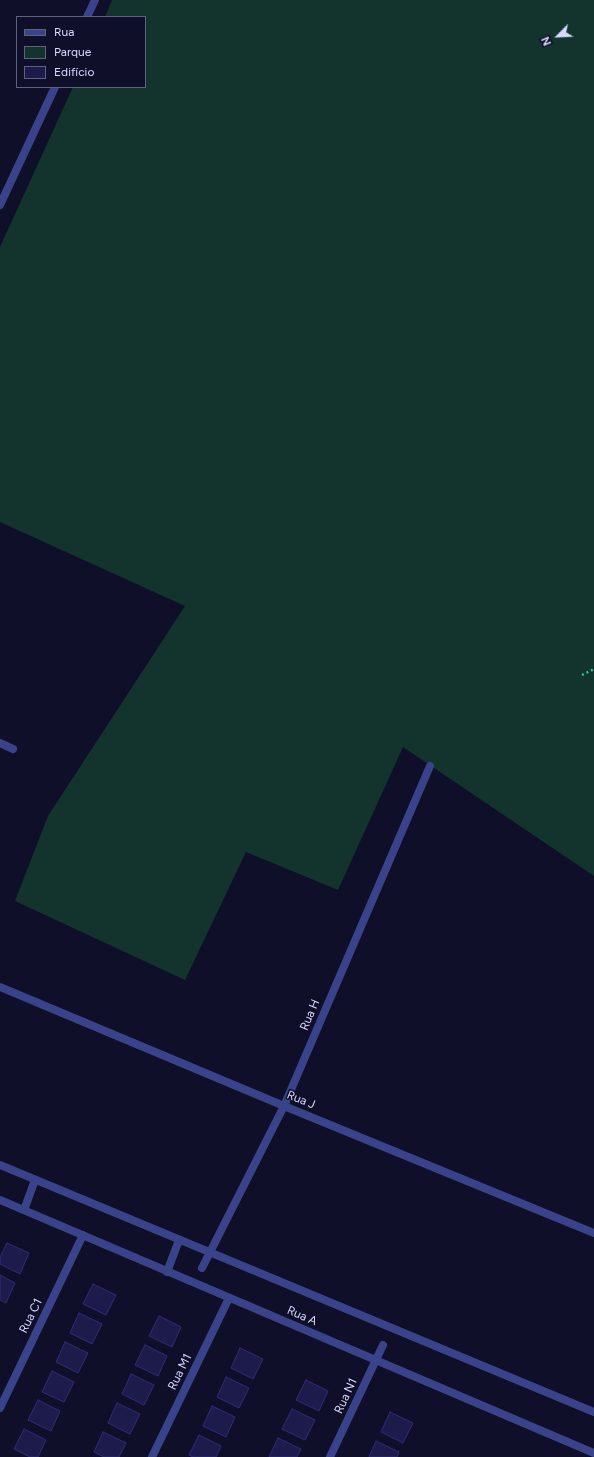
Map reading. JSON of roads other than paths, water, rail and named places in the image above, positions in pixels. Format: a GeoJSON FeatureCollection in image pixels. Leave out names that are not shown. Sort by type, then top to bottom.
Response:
{"type":"FeatureCollection","features":[{"type":"Feature","properties":{"kind":"street"},"geometry":{"type":"LineString","coordinates":[[87,16],[95,0]]}},
{"type":"Feature","properties":{"kind":"street"},"geometry":{"type":"LineString","coordinates":[[0,205],[55,88]]}},
{"type":"Feature","properties":{"kind":"street"},"geometry":{"type":"LineString","coordinates":[[0,743],[13,749]]}},
{"type":"Feature","properties":{"kind":"street","name":"Rua H"},"geometry":{"type":"LineString","coordinates":[[202,1268],[284,1106],[430,766]]}},
{"type":"Feature","properties":{"kind":"street","name":"Rua J"},"geometry":{"type":"LineString","coordinates":[[0,987],[284,1106],[594,1233]]}},
{"type":"Feature","properties":{"kind":"street","name":"Rua A"},"geometry":{"type":"LineString","coordinates":[[0,1165],[594,1412]]}},
{"type":"Feature","properties":{"kind":"street"},"geometry":{"type":"LineString","coordinates":[[24,1210],[35,1180]]}},
{"type":"Feature","properties":{"kind":"street","name":"Rua A"},"geometry":{"type":"LineString","coordinates":[[0,1200],[594,1453]]}},
{"type":"Feature","properties":{"kind":"street","name":"Rua C1"},"geometry":{"type":"LineString","coordinates":[[0,1408],[83,1235]]}},
{"type":"Feature","properties":{"kind":"street"},"geometry":{"type":"LineString","coordinates":[[167,1272],[179,1240]]}},
{"type":"Feature","properties":{"kind":"street","name":"Rua M1"},"geometry":{"type":"LineString","coordinates":[[152,1457],[229,1298]]}},
{"type":"Feature","properties":{"kind":"street","name":"Rua N1"},"geometry":{"type":"LineString","coordinates":[[330,1457],[383,1345]]}}]}
